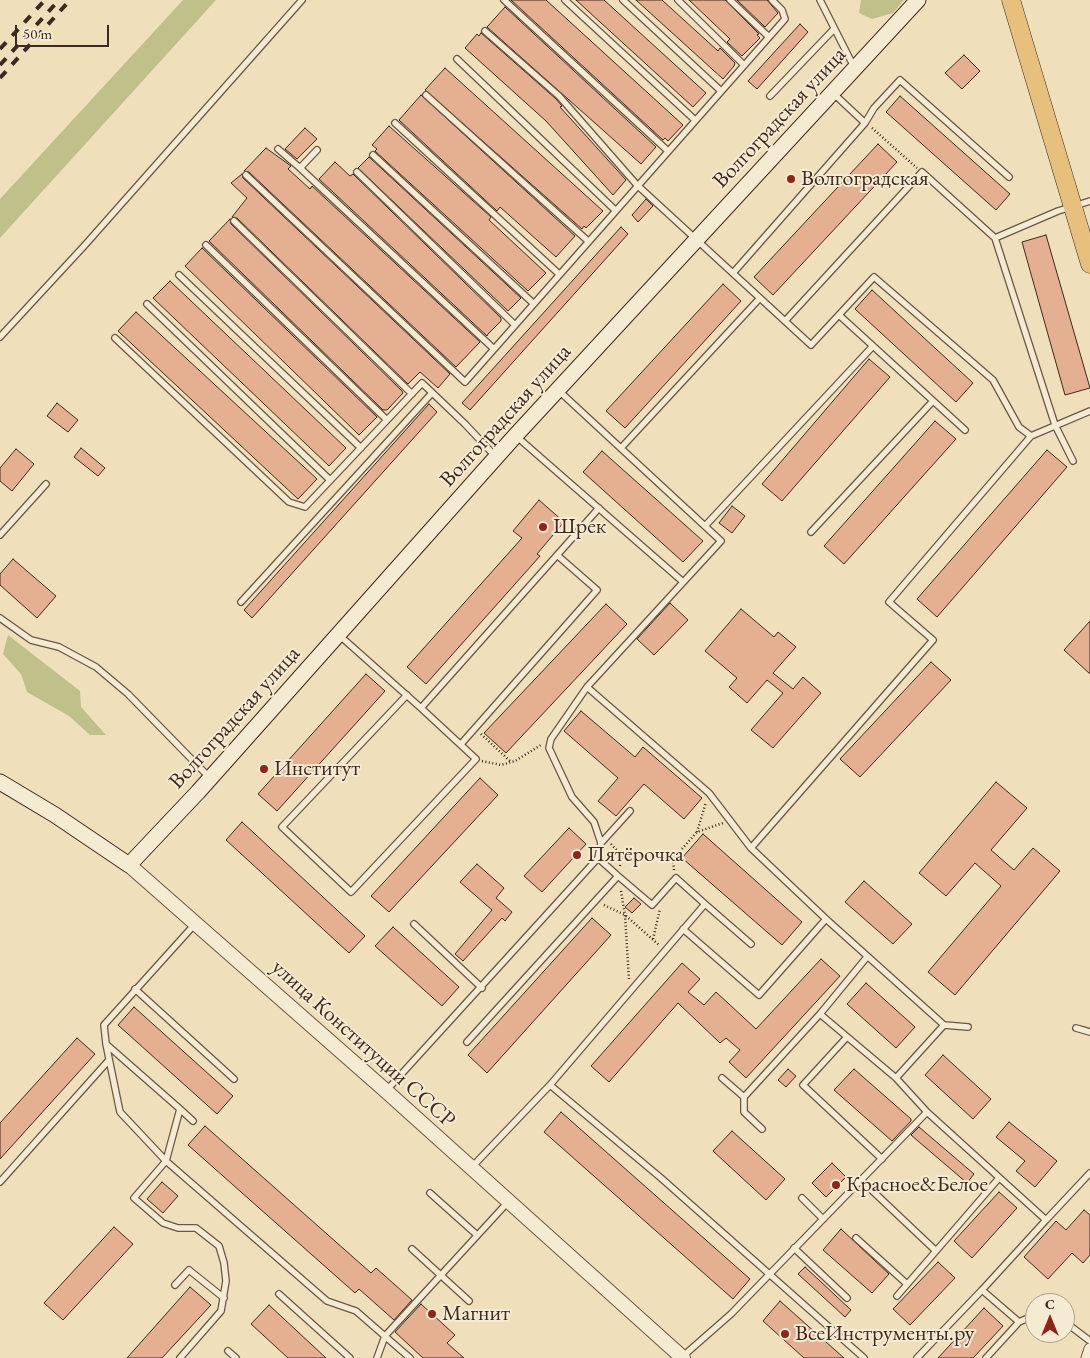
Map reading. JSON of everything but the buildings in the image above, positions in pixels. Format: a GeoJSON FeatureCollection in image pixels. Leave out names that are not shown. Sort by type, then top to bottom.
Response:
{"type":"FeatureCollection","features":[{"type":"Feature","properties":{"kind":"main road","name":"Волгоградская улица"},"geometry":{"type":"LineString","coordinates":[[129,865],[211,778],[496,457],[918,0]]}},
{"type":"Feature","properties":{"kind":"main road"},"geometry":{"type":"LineString","coordinates":[[1011,0],[1090,264]]}},
{"type":"Feature","properties":{"kind":"main road","name":"улица Конституции СССР"},"geometry":{"type":"LineString","coordinates":[[0,782],[55,815],[129,865]]}},
{"type":"Feature","properties":{"kind":"street","name":"улица Конституции СССР"},"geometry":{"type":"LineString","coordinates":[[129,865],[386,1091],[682,1358]]}},
{"type":"Feature","properties":{"kind":"street"},"geometry":{"type":"LineString","coordinates":[[1087,1358],[1090,1349]]}},
{"type":"Feature","properties":{"kind":"lane"},"geometry":{"type":"LineString","coordinates":[[0,337],[85,245],[302,0]]}},
{"type":"Feature","properties":{"kind":"lane"},"geometry":{"type":"LineString","coordinates":[[504,0],[668,151]]}},
{"type":"Feature","properties":{"kind":"lane"},"geometry":{"type":"LineString","coordinates":[[564,0],[695,120]]}},
{"type":"Feature","properties":{"kind":"lane"},"geometry":{"type":"LineString","coordinates":[[623,0],[721,91]]}},
{"type":"Feature","properties":{"kind":"lane"},"geometry":{"type":"LineString","coordinates":[[678,0],[744,65]]}},
{"type":"Feature","properties":{"kind":"lane"},"geometry":{"type":"LineString","coordinates":[[730,0],[769,37]]}},
{"type":"Feature","properties":{"kind":"lane"},"geometry":{"type":"LineString","coordinates":[[246,175],[465,382],[785,19],[782,10],[772,0]]}},
{"type":"Feature","properties":{"kind":"lane"},"geometry":{"type":"LineString","coordinates":[[820,0],[854,68]]}},
{"type":"Feature","properties":{"kind":"lane"},"geometry":{"type":"LineString","coordinates":[[770,96],[834,29]]}},
{"type":"Feature","properties":{"kind":"lane"},"geometry":{"type":"LineString","coordinates":[[485,31],[559,96],[637,185],[811,345],[874,277],[993,380],[1019,427],[1031,436]]}},
{"type":"Feature","properties":{"kind":"lane"},"geometry":{"type":"LineString","coordinates":[[457,59],[615,210]]}},
{"type":"Feature","properties":{"kind":"lane"},"geometry":{"type":"LineString","coordinates":[[733,273],[900,80],[1009,177]]}},
{"type":"Feature","properties":{"kind":"lane"},"geometry":{"type":"LineString","coordinates":[[833,92],[865,122]]}},
{"type":"Feature","properties":{"kind":"lane"},"geometry":{"type":"LineString","coordinates":[[426,95],[588,241]]}},
{"type":"Feature","properties":{"kind":"lane"},"geometry":{"type":"LineString","coordinates":[[395,123],[560,274]]}},
{"type":"Feature","properties":{"kind":"lane"},"geometry":{"type":"LineString","coordinates":[[278,149],[494,349]]}},
{"type":"Feature","properties":{"kind":"lane"},"geometry":{"type":"LineString","coordinates":[[300,168],[317,150]]}},
{"type":"Feature","properties":{"kind":"lane"},"geometry":{"type":"LineString","coordinates":[[374,155],[534,304]]}},
{"type":"Feature","properties":{"kind":"lane"},"geometry":{"type":"LineString","coordinates":[[357,172],[515,325]]}},
{"type":"Feature","properties":{"kind":"lane"},"geometry":{"type":"LineString","coordinates":[[785,321],[922,172],[994,238],[1056,425],[1074,461]]}},
{"type":"Feature","properties":{"kind":"lane"},"geometry":{"type":"LineString","coordinates":[[994,238],[1090,201]]}},
{"type":"Feature","properties":{"kind":"lane"},"geometry":{"type":"LineString","coordinates":[[234,221],[412,394]]}},
{"type":"Feature","properties":{"kind":"lane"},"geometry":{"type":"LineString","coordinates":[[206,245],[387,420]]}},
{"type":"Feature","properties":{"kind":"lane"},"geometry":{"type":"LineString","coordinates":[[179,275],[361,448]]}},
{"type":"Feature","properties":{"kind":"lane"},"geometry":{"type":"LineString","coordinates":[[621,448],[760,298]]}},
{"type":"Feature","properties":{"kind":"lane"},"geometry":{"type":"LineString","coordinates":[[147,304],[330,480]]}},
{"type":"Feature","properties":{"kind":"lane"},"geometry":{"type":"LineString","coordinates":[[839,315],[965,430]]}},
{"type":"Feature","properties":{"kind":"lane"},"geometry":{"type":"LineString","coordinates":[[115,338],[289,502],[304,507],[422,383],[496,457]]}},
{"type":"Feature","properties":{"kind":"lane"},"geometry":{"type":"LineString","coordinates":[[705,526],[873,346]]}},
{"type":"Feature","properties":{"kind":"lane"},"geometry":{"type":"LineString","coordinates":[[558,390],[721,541],[682,581],[587,687],[551,739],[549,748],[572,796],[594,822],[603,841]]}},
{"type":"Feature","properties":{"kind":"lane"},"geometry":{"type":"LineString","coordinates":[[241,602],[432,393]]}},
{"type":"Feature","properties":{"kind":"lane"},"geometry":{"type":"LineString","coordinates":[[811,532],[933,401]]}},
{"type":"Feature","properties":{"kind":"lane"},"geometry":{"type":"LineString","coordinates":[[751,848],[933,640],[889,602],[1031,436],[1090,411]]}},
{"type":"Feature","properties":{"kind":"lane"},"geometry":{"type":"LineString","coordinates":[[516,436],[682,581]]}},
{"type":"Feature","properties":{"kind":"lane"},"geometry":{"type":"LineString","coordinates":[[0,535],[46,484]]}},
{"type":"Feature","properties":{"kind":"lane"},"geometry":{"type":"LineString","coordinates":[[421,708],[599,508]]}},
{"type":"Feature","properties":{"kind":"lane"},"geometry":{"type":"LineString","coordinates":[[460,744],[597,590],[557,555]]}},
{"type":"Feature","properties":{"kind":"lane"},"geometry":{"type":"LineString","coordinates":[[0,618],[32,640],[59,647],[96,667],[128,694],[211,778]]}},
{"type":"Feature","properties":{"kind":"lane"},"geometry":{"type":"LineString","coordinates":[[338,634],[421,708],[476,758],[351,892],[282,827],[406,695]]}},
{"type":"Feature","properties":{"kind":"lane"},"geometry":{"type":"LineString","coordinates":[[587,687],[709,793],[751,848],[867,958],[944,1025],[968,1027]]}},
{"type":"Feature","properties":{"kind":"lane"},"geometry":{"type":"LineString","coordinates":[[386,1091],[482,988],[598,858],[603,841],[630,812]]}},
{"type":"Feature","properties":{"kind":"lane"},"geometry":{"type":"LineString","coordinates":[[598,858],[652,905],[676,878],[751,944]]}},
{"type":"Feature","properties":{"kind":"lane"},"geometry":{"type":"LineString","coordinates":[[467,1042],[618,876]]}},
{"type":"Feature","properties":{"kind":"lane"},"geometry":{"type":"LineString","coordinates":[[471,1168],[550,1085],[705,904]]}},
{"type":"Feature","properties":{"kind":"lane"},"geometry":{"type":"LineString","coordinates":[[684,929],[759,996],[826,920]]}},
{"type":"Feature","properties":{"kind":"lane"},"geometry":{"type":"LineString","coordinates":[[196,924],[104,1024],[106,1044],[120,1112],[166,1160],[327,1301],[356,1311],[410,1358]]}},
{"type":"Feature","properties":{"kind":"lane"},"geometry":{"type":"LineString","coordinates":[[414,924],[482,988]]}},
{"type":"Feature","properties":{"kind":"lane"},"geometry":{"type":"LineString","coordinates":[[762,1129],[744,1112],[744,1097],[820,1014],[867,958]]}},
{"type":"Feature","properties":{"kind":"lane"},"geometry":{"type":"LineString","coordinates":[[135,989],[234,1078]]}},
{"type":"Feature","properties":{"kind":"lane"},"geometry":{"type":"LineString","coordinates":[[820,1014],[896,1078],[927,1112],[1046,1220]]}},
{"type":"Feature","properties":{"kind":"lane"},"geometry":{"type":"LineString","coordinates":[[896,1078],[944,1025]]}},
{"type":"Feature","properties":{"kind":"lane"},"geometry":{"type":"LineString","coordinates":[[1076,1028],[1090,1032]]}},
{"type":"Feature","properties":{"kind":"lane"},"geometry":{"type":"LineString","coordinates":[[847,1037],[803,1085],[882,1160]]}},
{"type":"Feature","properties":{"kind":"lane"},"geometry":{"type":"LineString","coordinates":[[106,1044],[193,1121]]}},
{"type":"Feature","properties":{"kind":"lane"},"geometry":{"type":"LineString","coordinates":[[0,1182],[109,1060]]}},
{"type":"Feature","properties":{"kind":"lane"},"geometry":{"type":"LineString","coordinates":[[722,1078],[744,1097]]}},
{"type":"Feature","properties":{"kind":"lane"},"geometry":{"type":"LineString","coordinates":[[550,1085],[661,1178],[864,1358]]}},
{"type":"Feature","properties":{"kind":"lane"},"geometry":{"type":"LineString","coordinates":[[180,1109],[166,1160],[134,1198],[163,1223],[178,1228],[196,1228],[219,1246],[226,1281],[221,1311],[180,1358]]}},
{"type":"Feature","properties":{"kind":"lane"},"geometry":{"type":"LineString","coordinates":[[682,1358],[731,1314],[927,1112]]}},
{"type":"Feature","properties":{"kind":"lane"},"geometry":{"type":"LineString","coordinates":[[917,1358],[1090,1173]]}},
{"type":"Feature","properties":{"kind":"lane"},"geometry":{"type":"LineString","coordinates":[[897,1296],[999,1178]]}},
{"type":"Feature","properties":{"kind":"lane"},"geometry":{"type":"LineString","coordinates":[[862,1181],[936,1251]]}},
{"type":"Feature","properties":{"kind":"lane"},"geometry":{"type":"LineString","coordinates":[[430,1193],[477,1235]]}},
{"type":"Feature","properties":{"kind":"lane"},"geometry":{"type":"LineString","coordinates":[[802,1198],[822,1219]]}},
{"type":"Feature","properties":{"kind":"lane"},"geometry":{"type":"LineString","coordinates":[[377,1358],[385,1336],[508,1202]]}},
{"type":"Feature","properties":{"kind":"lane"},"geometry":{"type":"LineString","coordinates":[[856,1238],[907,1284]]}},
{"type":"Feature","properties":{"kind":"lane"},"geometry":{"type":"LineString","coordinates":[[794,1248],[847,1298]]}},
{"type":"Feature","properties":{"kind":"lane"},"geometry":{"type":"LineString","coordinates":[[412,1249],[469,1301]]}},
{"type":"Feature","properties":{"kind":"lane"},"geometry":{"type":"LineString","coordinates":[[175,1285],[189,1270],[224,1298]]}},
{"type":"Feature","properties":{"kind":"lane"},"geometry":{"type":"LineString","coordinates":[[982,1290],[1019,1322]]}},
{"type":"Feature","properties":{"kind":"lane"},"geometry":{"type":"LineString","coordinates":[[279,1294],[350,1358]]}},
{"type":"Feature","properties":{"kind":"lane"},"geometry":{"type":"LineString","coordinates":[[986,1358],[1019,1322],[1025,1319]]}},
{"type":"Feature","properties":{"kind":"lane"},"geometry":{"type":"LineString","coordinates":[[1075,1329],[1090,1340]]}},
{"type":"Feature","properties":{"kind":"lane"},"geometry":{"type":"LineString","coordinates":[[228,1351],[236,1358]]}},
{"type":"Feature","properties":{"kind":"path"},"geometry":{"type":"LineString","coordinates":[[865,122],[922,172]]}},
{"type":"Feature","properties":{"kind":"path"},"geometry":{"type":"LineString","coordinates":[[475,728],[511,762]]}},
{"type":"Feature","properties":{"kind":"path"},"geometry":{"type":"LineString","coordinates":[[476,758],[501,765],[511,762],[551,739]]}},
{"type":"Feature","properties":{"kind":"path"},"geometry":{"type":"LineString","coordinates":[[672,859],[697,832],[709,793]]}},
{"type":"Feature","properties":{"kind":"path"},"geometry":{"type":"LineString","coordinates":[[697,832],[730,821]]}},
{"type":"Feature","properties":{"kind":"path"},"geometry":{"type":"LineString","coordinates":[[603,841],[622,856],[672,859]]}},
{"type":"Feature","properties":{"kind":"path"},"geometry":{"type":"LineString","coordinates":[[622,856],[618,876],[625,915],[630,991]]}},
{"type":"Feature","properties":{"kind":"path"},"geometry":{"type":"LineString","coordinates":[[672,859],[676,878]]}},
{"type":"Feature","properties":{"kind":"path"},"geometry":{"type":"LineString","coordinates":[[653,939],[665,891]]}},
{"type":"Feature","properties":{"kind":"path"},"geometry":{"type":"LineString","coordinates":[[595,902],[625,915],[665,950]]}},
{"type":"Feature","properties":{"kind":"green space"},"geometry":{"type":"Polygon","coordinates":[[[183,0],[216,0],[0,238],[0,199],[183,0]]]}},
{"type":"Feature","properties":{"kind":"green space"},"geometry":{"type":"Polygon","coordinates":[[[861,0],[904,0],[893,13],[872,19],[859,13],[861,0]]]}},
{"type":"Feature","properties":{"kind":"green space"},"geometry":{"type":"Polygon","coordinates":[[[8,635],[80,691],[81,707],[106,735],[90,735],[69,716],[27,692],[21,674],[3,654],[8,635]]]}},
{"type":"Feature","properties":{"kind":"railway"},"geometry":{"type":"LineString","coordinates":[[0,49],[45,0]]}},
{"type":"Feature","properties":{"kind":"railway"},"geometry":{"type":"LineString","coordinates":[[0,65],[59,0]]}},
{"type":"Feature","properties":{"kind":"railway"},"geometry":{"type":"LineString","coordinates":[[0,78],[70,0]]}},
{"type":"Feature","properties":{"kind":"place","name":"Волгоградская"},"geometry":{"type":"Point","coordinates":[791,179]}},
{"type":"Feature","properties":{"kind":"place","name":"Шрек"},"geometry":{"type":"Point","coordinates":[543,527]}},
{"type":"Feature","properties":{"kind":"place","name":"Институт"},"geometry":{"type":"Point","coordinates":[264,769]}},
{"type":"Feature","properties":{"kind":"place","name":"Пятёрочка"},"geometry":{"type":"Point","coordinates":[577,855]}},
{"type":"Feature","properties":{"kind":"place","name":"Красное&Белое"},"geometry":{"type":"Point","coordinates":[836,1185]}},
{"type":"Feature","properties":{"kind":"place","name":"Магнит"},"geometry":{"type":"Point","coordinates":[432,1314]}},
{"type":"Feature","properties":{"kind":"place","name":"ВсеИнструменты.ру"},"geometry":{"type":"Point","coordinates":[785,1334]}}]}
